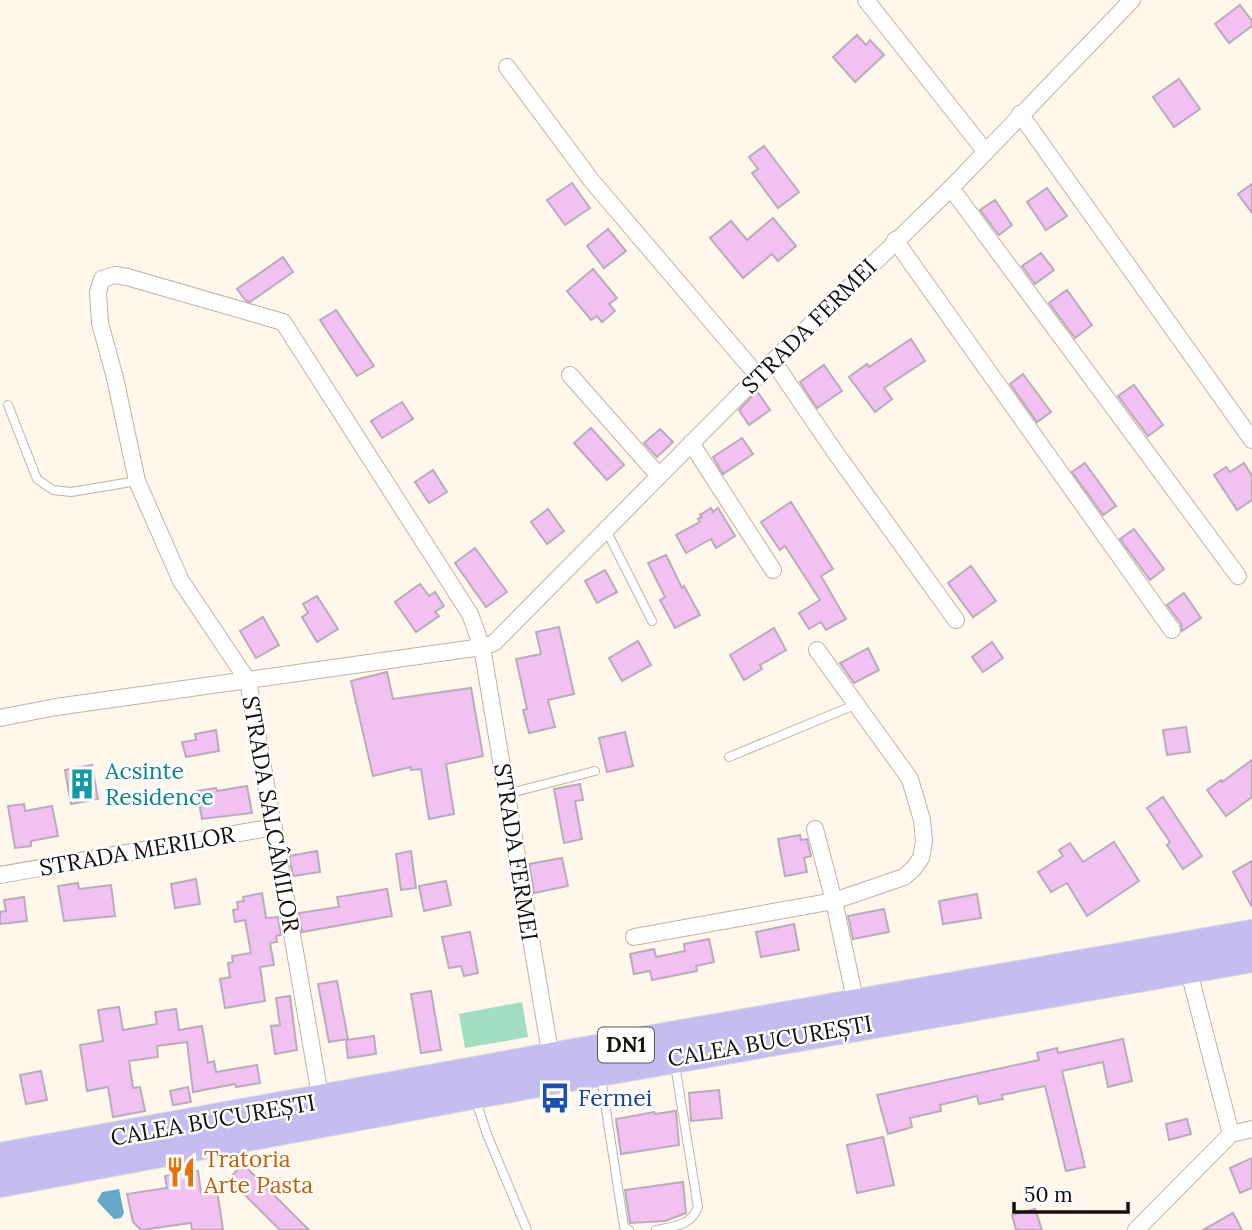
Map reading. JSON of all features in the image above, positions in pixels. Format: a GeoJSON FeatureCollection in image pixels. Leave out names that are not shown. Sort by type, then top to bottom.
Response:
{"type":"FeatureCollection","features":[{"type":"Feature","properties":{"kind":"highway","name":"CALEA BUCUREȘTI"},"geometry":{"type":"LineString","coordinates":[[0,1158],[1252,935]]}},
{"type":"Feature","properties":{"kind":"highway","name":"CALEA BUCUREȘTI"},"geometry":{"type":"LineString","coordinates":[[0,1182],[600,1071],[1252,957]]}},
{"type":"Feature","properties":{"kind":"street"},"geometry":{"type":"LineString","coordinates":[[866,0],[985,152]]}},
{"type":"Feature","properties":{"kind":"street","name":"STRADA FERMEI"},"geometry":{"type":"LineString","coordinates":[[482,647],[494,643],[773,361],[951,188],[1132,0]]}},
{"type":"Feature","properties":{"kind":"street"},"geometry":{"type":"LineString","coordinates":[[507,67],[591,180],[758,376]]}},
{"type":"Feature","properties":{"kind":"street"},"geometry":{"type":"LineString","coordinates":[[1020,114],[1252,440]]}},
{"type":"Feature","properties":{"kind":"street"},"geometry":{"type":"LineString","coordinates":[[951,188],[1238,576]]}},
{"type":"Feature","properties":{"kind":"street"},"geometry":{"type":"LineString","coordinates":[[895,240],[1172,630]]}},
{"type":"Feature","properties":{"kind":"street","name":"STRADA FERMEI"},"geometry":{"type":"LineString","coordinates":[[115,275],[283,322],[470,614],[482,647],[551,1058]]}},
{"type":"Feature","properties":{"kind":"street","name":"STRADA SALCÂMILOR"},"geometry":{"type":"LineString","coordinates":[[115,275],[102,279],[98,292],[100,323],[115,378],[136,481],[181,581],[248,681],[321,1101]]}},
{"type":"Feature","properties":{"kind":"street"},"geometry":{"type":"LineString","coordinates":[[773,361],[956,620]]}},
{"type":"Feature","properties":{"kind":"street"},"geometry":{"type":"LineString","coordinates":[[570,375],[659,476]]}},
{"type":"Feature","properties":{"kind":"street"},"geometry":{"type":"LineString","coordinates":[[691,443],[774,570]]}},
{"type":"Feature","properties":{"kind":"street"},"geometry":{"type":"LineString","coordinates":[[0,718],[56,707],[482,647]]}},
{"type":"Feature","properties":{"kind":"street"},"geometry":{"type":"LineString","coordinates":[[634,937],[834,901],[904,877],[921,858],[924,841],[922,820],[910,779],[817,650]]}},
{"type":"Feature","properties":{"kind":"street","name":"STRADA MERILOR"},"geometry":{"type":"LineString","coordinates":[[0,875],[274,827]]}},
{"type":"Feature","properties":{"kind":"street"},"geometry":{"type":"LineString","coordinates":[[815,830],[834,901],[856,1004]]}},
{"type":"Feature","properties":{"kind":"street"},"geometry":{"type":"LineString","coordinates":[[1188,968],[1231,1134]]}},
{"type":"Feature","properties":{"kind":"street"},"geometry":{"type":"LineString","coordinates":[[1136,1230],[1231,1134],[1252,1129]]}},
{"type":"Feature","properties":{"kind":"lane"},"geometry":{"type":"LineString","coordinates":[[8,405],[37,478],[53,490],[71,492],[136,481]]}},
{"type":"Feature","properties":{"kind":"lane"},"geometry":{"type":"LineString","coordinates":[[606,530],[652,621]]}},
{"type":"Feature","properties":{"kind":"lane"},"geometry":{"type":"LineString","coordinates":[[729,757],[857,705]]}},
{"type":"Feature","properties":{"kind":"lane"},"geometry":{"type":"LineString","coordinates":[[507,794],[595,771]]}},
{"type":"Feature","properties":{"kind":"lane"},"geometry":{"type":"LineString","coordinates":[[656,1230],[688,1222],[698,1207],[674,1058]]}},
{"type":"Feature","properties":{"kind":"lane"},"geometry":{"type":"LineString","coordinates":[[600,1071],[624,1227],[629,1230]]}},
{"type":"Feature","properties":{"kind":"lane"},"geometry":{"type":"LineString","coordinates":[[474,1094],[486,1132],[527,1230]]}},
{"type":"Feature","properties":{"kind":"green space"},"geometry":{"type":"Polygon","coordinates":[[[522,1002],[528,1037],[465,1048],[459,1014],[522,1002]]]}},
{"type":"Feature","properties":{"kind":"water"},"geometry":{"type":"Polygon","coordinates":[[[119,1189],[124,1213],[121,1218],[114,1219],[97,1201],[102,1192],[119,1189]]]}},
{"type":"Feature","properties":{"kind":"building"},"geometry":{"type":"Polygon","coordinates":[[[1240,5],[1252,21],[1252,26],[1229,43],[1215,24],[1240,5]]]}},
{"type":"Feature","properties":{"kind":"building"},"geometry":{"type":"Polygon","coordinates":[[[857,35],[866,45],[870,40],[884,55],[855,82],[833,57],[857,35]]]}},
{"type":"Feature","properties":{"kind":"building"},"geometry":{"type":"Polygon","coordinates":[[[1179,79],[1200,109],[1174,127],[1153,97],[1179,79]]]}},
{"type":"Feature","properties":{"kind":"building"},"geometry":{"type":"Polygon","coordinates":[[[764,146],[799,192],[778,208],[752,173],[758,169],[749,157],[764,146]]]}},
{"type":"Feature","properties":{"kind":"building"},"geometry":{"type":"Polygon","coordinates":[[[572,183],[590,208],[565,225],[547,200],[572,183]]]}},
{"type":"Feature","properties":{"kind":"building"},"geometry":{"type":"Polygon","coordinates":[[[1252,184],[1252,213],[1238,194],[1252,184]]]}},
{"type":"Feature","properties":{"kind":"building"},"geometry":{"type":"Polygon","coordinates":[[[1047,188],[1067,216],[1046,230],[1027,202],[1047,188]]]}},
{"type":"Feature","properties":{"kind":"building"},"geometry":{"type":"Polygon","coordinates":[[[995,200],[1012,225],[999,235],[980,210],[995,200]]]}},
{"type":"Feature","properties":{"kind":"building"},"geometry":{"type":"Polygon","coordinates":[[[773,218],[796,246],[778,261],[772,254],[743,278],[710,238],[731,221],[747,240],[773,218]]]}},
{"type":"Feature","properties":{"kind":"building"},"geometry":{"type":"Polygon","coordinates":[[[608,229],[626,251],[604,268],[587,246],[608,229]]]}},
{"type":"Feature","properties":{"kind":"building"},"geometry":{"type":"Polygon","coordinates":[[[1041,253],[1054,270],[1035,284],[1022,266],[1041,253]]]}},
{"type":"Feature","properties":{"kind":"building"},"geometry":{"type":"Polygon","coordinates":[[[283,257],[293,272],[250,302],[245,300],[237,289],[283,257]]]}},
{"type":"Feature","properties":{"kind":"building"},"geometry":{"type":"Polygon","coordinates":[[[593,269],[617,298],[609,304],[615,311],[602,322],[597,316],[591,320],[567,291],[593,269]]]}},
{"type":"Feature","properties":{"kind":"building"},"geometry":{"type":"Polygon","coordinates":[[[1067,290],[1092,325],[1075,338],[1049,303],[1067,290]]]}},
{"type":"Feature","properties":{"kind":"building"},"geometry":{"type":"Polygon","coordinates":[[[336,310],[374,366],[357,376],[320,320],[336,310]]]}},
{"type":"Feature","properties":{"kind":"building"},"geometry":{"type":"Polygon","coordinates":[[[911,339],[925,361],[884,388],[892,399],[875,412],[849,377],[911,339]]]}},
{"type":"Feature","properties":{"kind":"building"},"geometry":{"type":"Polygon","coordinates":[[[824,365],[842,391],[817,408],[800,382],[824,365]]]}},
{"type":"Feature","properties":{"kind":"building"},"geometry":{"type":"Polygon","coordinates":[[[1023,374],[1051,412],[1037,422],[1010,384],[1023,374]]]}},
{"type":"Feature","properties":{"kind":"building"},"geometry":{"type":"Polygon","coordinates":[[[1134,385],[1163,425],[1148,436],[1118,396],[1134,385]]]}},
{"type":"Feature","properties":{"kind":"building"},"geometry":{"type":"Polygon","coordinates":[[[757,391],[770,410],[749,425],[739,410],[757,391]]]}},
{"type":"Feature","properties":{"kind":"building"},"geometry":{"type":"Polygon","coordinates":[[[402,402],[413,419],[382,438],[371,421],[402,402]]]}},
{"type":"Feature","properties":{"kind":"building"},"geometry":{"type":"Polygon","coordinates":[[[591,428],[624,465],[607,480],[574,443],[591,428]]]}},
{"type":"Feature","properties":{"kind":"building"},"geometry":{"type":"Polygon","coordinates":[[[660,429],[673,442],[657,457],[644,443],[660,429]]]}},
{"type":"Feature","properties":{"kind":"building"},"geometry":{"type":"Polygon","coordinates":[[[742,438],[753,454],[723,474],[713,457],[742,438]]]}},
{"type":"Feature","properties":{"kind":"building"},"geometry":{"type":"Polygon","coordinates":[[[1085,463],[1116,506],[1103,515],[1072,472],[1085,463]]]}},
{"type":"Feature","properties":{"kind":"building"},"geometry":{"type":"Polygon","coordinates":[[[1244,463],[1252,476],[1252,500],[1237,510],[1214,475],[1226,467],[1230,472],[1244,463]]]}},
{"type":"Feature","properties":{"kind":"building"},"geometry":{"type":"Polygon","coordinates":[[[433,470],[447,492],[429,503],[415,482],[433,470]]]}},
{"type":"Feature","properties":{"kind":"building"},"geometry":{"type":"Polygon","coordinates":[[[791,502],[833,569],[821,576],[846,619],[826,630],[821,622],[809,629],[799,613],[820,600],[785,546],[780,550],[761,522],[791,502]]]}},
{"type":"Feature","properties":{"kind":"building"},"geometry":{"type":"Polygon","coordinates":[[[711,508],[713,512],[718,508],[735,536],[716,548],[711,539],[686,553],[676,535],[700,522],[700,515],[711,508]]]}},
{"type":"Feature","properties":{"kind":"building"},"geometry":{"type":"Polygon","coordinates":[[[548,509],[564,531],[547,544],[531,522],[548,509]]]}},
{"type":"Feature","properties":{"kind":"building"},"geometry":{"type":"Polygon","coordinates":[[[1134,529],[1164,569],[1150,580],[1120,539],[1134,529]]]}},
{"type":"Feature","properties":{"kind":"building"},"geometry":{"type":"Polygon","coordinates":[[[475,548],[507,592],[486,607],[455,563],[475,548]]]}},
{"type":"Feature","properties":{"kind":"building"},"geometry":{"type":"Polygon","coordinates":[[[666,555],[682,588],[684,586],[700,615],[675,628],[660,600],[665,597],[648,563],[666,555]]]}},
{"type":"Feature","properties":{"kind":"building"},"geometry":{"type":"Polygon","coordinates":[[[971,566],[996,601],[973,617],[948,583],[971,566]]]}},
{"type":"Feature","properties":{"kind":"building"},"geometry":{"type":"Polygon","coordinates":[[[605,570],[617,592],[597,603],[585,581],[605,570]]]}},
{"type":"Feature","properties":{"kind":"building"},"geometry":{"type":"Polygon","coordinates":[[[420,584],[429,596],[435,592],[444,606],[435,612],[439,616],[416,632],[395,602],[420,584]]]}},
{"type":"Feature","properties":{"kind":"building"},"geometry":{"type":"Polygon","coordinates":[[[1184,593],[1201,618],[1182,631],[1181,624],[1167,605],[1184,593]]]}},
{"type":"Feature","properties":{"kind":"building"},"geometry":{"type":"Polygon","coordinates":[[[317,596],[338,629],[317,642],[302,617],[308,613],[303,604],[317,596]]]}},
{"type":"Feature","properties":{"kind":"building"},"geometry":{"type":"Polygon","coordinates":[[[263,617],[279,645],[256,658],[240,631],[263,617]]]}},
{"type":"Feature","properties":{"kind":"building"},"geometry":{"type":"Polygon","coordinates":[[[559,627],[574,694],[548,700],[555,727],[529,733],[523,710],[527,709],[516,659],[541,654],[536,632],[559,627]]]}},
{"type":"Feature","properties":{"kind":"building"},"geometry":{"type":"Polygon","coordinates":[[[774,628],[786,650],[760,665],[762,669],[744,680],[730,655],[774,628]]]}},
{"type":"Feature","properties":{"kind":"building"},"geometry":{"type":"Polygon","coordinates":[[[638,641],[651,665],[622,681],[609,658],[638,641]]]}},
{"type":"Feature","properties":{"kind":"building"},"geometry":{"type":"Polygon","coordinates":[[[992,642],[1003,658],[983,672],[972,657],[992,642]]]}},
{"type":"Feature","properties":{"kind":"building"},"geometry":{"type":"Polygon","coordinates":[[[868,648],[879,670],[854,683],[840,663],[868,648]]]}},
{"type":"Feature","properties":{"kind":"building"},"geometry":{"type":"Polygon","coordinates":[[[387,672],[393,699],[471,688],[483,756],[446,764],[454,814],[429,819],[421,769],[411,770],[411,767],[373,776],[351,681],[387,672]]]}},
{"type":"Feature","properties":{"kind":"building"},"geometry":{"type":"Polygon","coordinates":[[[1186,727],[1190,752],[1167,755],[1163,730],[1186,727]]]}},
{"type":"Feature","properties":{"kind":"building"},"geometry":{"type":"Polygon","coordinates":[[[216,730],[219,751],[186,757],[182,742],[196,740],[195,734],[216,730]]]}},
{"type":"Feature","properties":{"kind":"building"},"geometry":{"type":"Polygon","coordinates":[[[625,732],[633,766],[607,772],[599,738],[625,732]]]}},
{"type":"Feature","properties":{"kind":"building"},"geometry":{"type":"Polygon","coordinates":[[[1252,760],[1252,797],[1226,816],[1207,790],[1252,760]]]}},
{"type":"Feature","properties":{"kind":"building","name":"Acsinte Residence"},"geometry":{"type":"Polygon","coordinates":[[[92,765],[98,799],[71,804],[65,770],[92,765]]]}},
{"type":"Feature","properties":{"kind":"building"},"geometry":{"type":"Polygon","coordinates":[[[580,784],[583,800],[575,801],[582,839],[564,843],[554,789],[580,784]]]}},
{"type":"Feature","properties":{"kind":"building"},"geometry":{"type":"Polygon","coordinates":[[[247,786],[252,813],[202,819],[197,791],[247,786]]]}},
{"type":"Feature","properties":{"kind":"building"},"geometry":{"type":"Polygon","coordinates":[[[1163,797],[1202,856],[1183,869],[1167,845],[1170,842],[1147,808],[1163,797]]]}},
{"type":"Feature","properties":{"kind":"building"},"geometry":{"type":"Polygon","coordinates":[[[24,804],[25,811],[52,806],[58,836],[31,841],[31,846],[15,848],[8,806],[24,804]]]}},
{"type":"Feature","properties":{"kind":"building"},"geometry":{"type":"Polygon","coordinates":[[[800,835],[801,840],[807,839],[811,856],[804,858],[807,872],[785,876],[778,839],[800,835]]]}},
{"type":"Feature","properties":{"kind":"building"},"geometry":{"type":"Polygon","coordinates":[[[1114,842],[1139,881],[1087,916],[1067,883],[1051,892],[1038,872],[1063,856],[1059,850],[1070,843],[1083,862],[1114,842]]]}},
{"type":"Feature","properties":{"kind":"building"},"geometry":{"type":"Polygon","coordinates":[[[317,851],[320,872],[293,876],[289,856],[317,851]]]}},
{"type":"Feature","properties":{"kind":"building"},"geometry":{"type":"Polygon","coordinates":[[[411,851],[416,888],[401,890],[396,854],[411,851]]]}},
{"type":"Feature","properties":{"kind":"building"},"geometry":{"type":"Polygon","coordinates":[[[562,858],[568,886],[534,893],[529,864],[562,858]]]}},
{"type":"Feature","properties":{"kind":"building"},"geometry":{"type":"Polygon","coordinates":[[[1252,861],[1252,907],[1233,872],[1252,861]]]}},
{"type":"Feature","properties":{"kind":"building"},"geometry":{"type":"Polygon","coordinates":[[[196,879],[200,904],[175,908],[171,884],[196,879]]]}},
{"type":"Feature","properties":{"kind":"building"},"geometry":{"type":"Polygon","coordinates":[[[446,881],[451,905],[424,911],[419,886],[446,881]]]}},
{"type":"Feature","properties":{"kind":"building"},"geometry":{"type":"Polygon","coordinates":[[[78,883],[79,889],[111,885],[115,916],[64,921],[58,886],[78,883]]]}},
{"type":"Feature","properties":{"kind":"building"},"geometry":{"type":"Polygon","coordinates":[[[387,889],[392,916],[302,932],[299,913],[339,907],[337,897],[387,889]]]}},
{"type":"Feature","properties":{"kind":"building"},"geometry":{"type":"Polygon","coordinates":[[[262,893],[266,918],[278,917],[281,935],[276,936],[277,942],[270,943],[274,965],[260,967],[265,1001],[225,1008],[220,979],[230,977],[228,963],[233,962],[232,956],[251,953],[245,920],[235,922],[233,910],[238,909],[237,902],[244,901],[243,897],[262,893]]]}},
{"type":"Feature","properties":{"kind":"building"},"geometry":{"type":"Polygon","coordinates":[[[977,894],[981,918],[943,924],[939,901],[977,894]]]}},
{"type":"Feature","properties":{"kind":"building"},"geometry":{"type":"Polygon","coordinates":[[[24,897],[27,921],[0,924],[0,912],[6,911],[4,900],[24,897]]]}},
{"type":"Feature","properties":{"kind":"building"},"geometry":{"type":"Polygon","coordinates":[[[884,909],[889,932],[853,939],[848,916],[884,909]]]}},
{"type":"Feature","properties":{"kind":"building"},"geometry":{"type":"Polygon","coordinates":[[[794,924],[799,950],[761,957],[756,932],[794,924]]]}},
{"type":"Feature","properties":{"kind":"building"},"geometry":{"type":"Polygon","coordinates":[[[470,932],[478,973],[464,976],[461,966],[449,968],[442,937],[470,932]]]}},
{"type":"Feature","properties":{"kind":"building"},"geometry":{"type":"Polygon","coordinates":[[[709,939],[714,962],[696,966],[697,971],[652,980],[650,971],[634,974],[630,954],[654,949],[656,957],[685,951],[684,944],[709,939]]]}},
{"type":"Feature","properties":{"kind":"building"},"geometry":{"type":"Polygon","coordinates":[[[337,981],[348,1039],[329,1042],[318,984],[337,981]]]}},
{"type":"Feature","properties":{"kind":"building"},"geometry":{"type":"Polygon","coordinates":[[[431,991],[441,1050],[421,1053],[411,994],[431,991]]]}},
{"type":"Feature","properties":{"kind":"building"},"geometry":{"type":"Polygon","coordinates":[[[290,996],[297,1050],[275,1054],[271,1026],[280,1025],[276,998],[290,996]]]}},
{"type":"Feature","properties":{"kind":"building"},"geometry":{"type":"Polygon","coordinates":[[[119,1007],[123,1030],[157,1024],[155,1012],[176,1009],[179,1030],[202,1026],[208,1063],[214,1061],[216,1072],[257,1065],[260,1083],[236,1087],[235,1084],[193,1092],[187,1042],[157,1046],[158,1057],[129,1061],[133,1088],[140,1087],[145,1111],[113,1117],[108,1087],[87,1091],[80,1045],[103,1041],[98,1010],[119,1007]]]}},
{"type":"Feature","properties":{"kind":"building"},"geometry":{"type":"Polygon","coordinates":[[[374,1036],[376,1054],[348,1058],[346,1040],[374,1036]]]}},
{"type":"Feature","properties":{"kind":"building"},"geometry":{"type":"Polygon","coordinates":[[[1123,1039],[1132,1081],[1108,1087],[1103,1062],[1062,1071],[1085,1167],[1066,1171],[1045,1086],[1002,1095],[1003,1099],[979,1104],[977,1096],[940,1105],[941,1111],[910,1118],[912,1127],[888,1134],[877,1095],[1039,1060],[1037,1053],[1057,1048],[1058,1053],[1123,1039]]]}},
{"type":"Feature","properties":{"kind":"building"},"geometry":{"type":"Polygon","coordinates":[[[41,1071],[47,1100],[26,1104],[20,1075],[41,1071]]]}},
{"type":"Feature","properties":{"kind":"building"},"geometry":{"type":"Polygon","coordinates":[[[188,1087],[191,1102],[173,1105],[170,1091],[188,1087]]]}},
{"type":"Feature","properties":{"kind":"building"},"geometry":{"type":"Polygon","coordinates":[[[719,1090],[722,1118],[691,1121],[689,1093],[719,1090]]]}},
{"type":"Feature","properties":{"kind":"building"},"geometry":{"type":"Polygon","coordinates":[[[676,1111],[679,1145],[621,1154],[616,1119],[676,1111]]]}},
{"type":"Feature","properties":{"kind":"building"},"geometry":{"type":"Polygon","coordinates":[[[1187,1119],[1191,1134],[1169,1140],[1166,1124],[1187,1119]]]}},
{"type":"Feature","properties":{"kind":"building"},"geometry":{"type":"Polygon","coordinates":[[[883,1137],[894,1185],[857,1193],[847,1145],[883,1137]]]}},
{"type":"Feature","properties":{"kind":"building"},"geometry":{"type":"Polygon","coordinates":[[[1252,1158],[1252,1188],[1240,1193],[1230,1168],[1252,1158]]]}},
{"type":"Feature","properties":{"kind":"building"},"geometry":{"type":"Polygon","coordinates":[[[243,1164],[309,1230],[280,1230],[229,1179],[243,1164]]]}},
{"type":"Feature","properties":{"kind":"building"},"geometry":{"type":"Polygon","coordinates":[[[198,1171],[201,1193],[217,1190],[223,1230],[192,1230],[191,1223],[141,1230],[133,1222],[127,1194],[167,1188],[165,1176],[198,1171]]]}},
{"type":"Feature","properties":{"kind":"building"},"geometry":{"type":"Polygon","coordinates":[[[683,1182],[686,1213],[665,1221],[630,1223],[625,1190],[683,1182]]]}},
{"type":"Feature","properties":{"kind":"building"},"geometry":{"type":"Polygon","coordinates":[[[1035,1209],[1042,1230],[1016,1230],[1012,1215],[1035,1209]]]}},
{"type":"Feature","properties":{"kind":"building"},"geometry":{"type":"Polygon","coordinates":[[[1233,1213],[1242,1230],[1203,1230],[1233,1213]]]}},
{"type":"Feature","properties":{"kind":"place","name":"Acsinte Residence"},"geometry":{"type":"Point","coordinates":[82,784]}},
{"type":"Feature","properties":{"kind":"place","name":"Fermei"},"geometry":{"type":"Point","coordinates":[555,1098]}},
{"type":"Feature","properties":{"kind":"place","name":"Tratoria Arte Pasta"},"geometry":{"type":"Point","coordinates":[181,1172]}}]}
